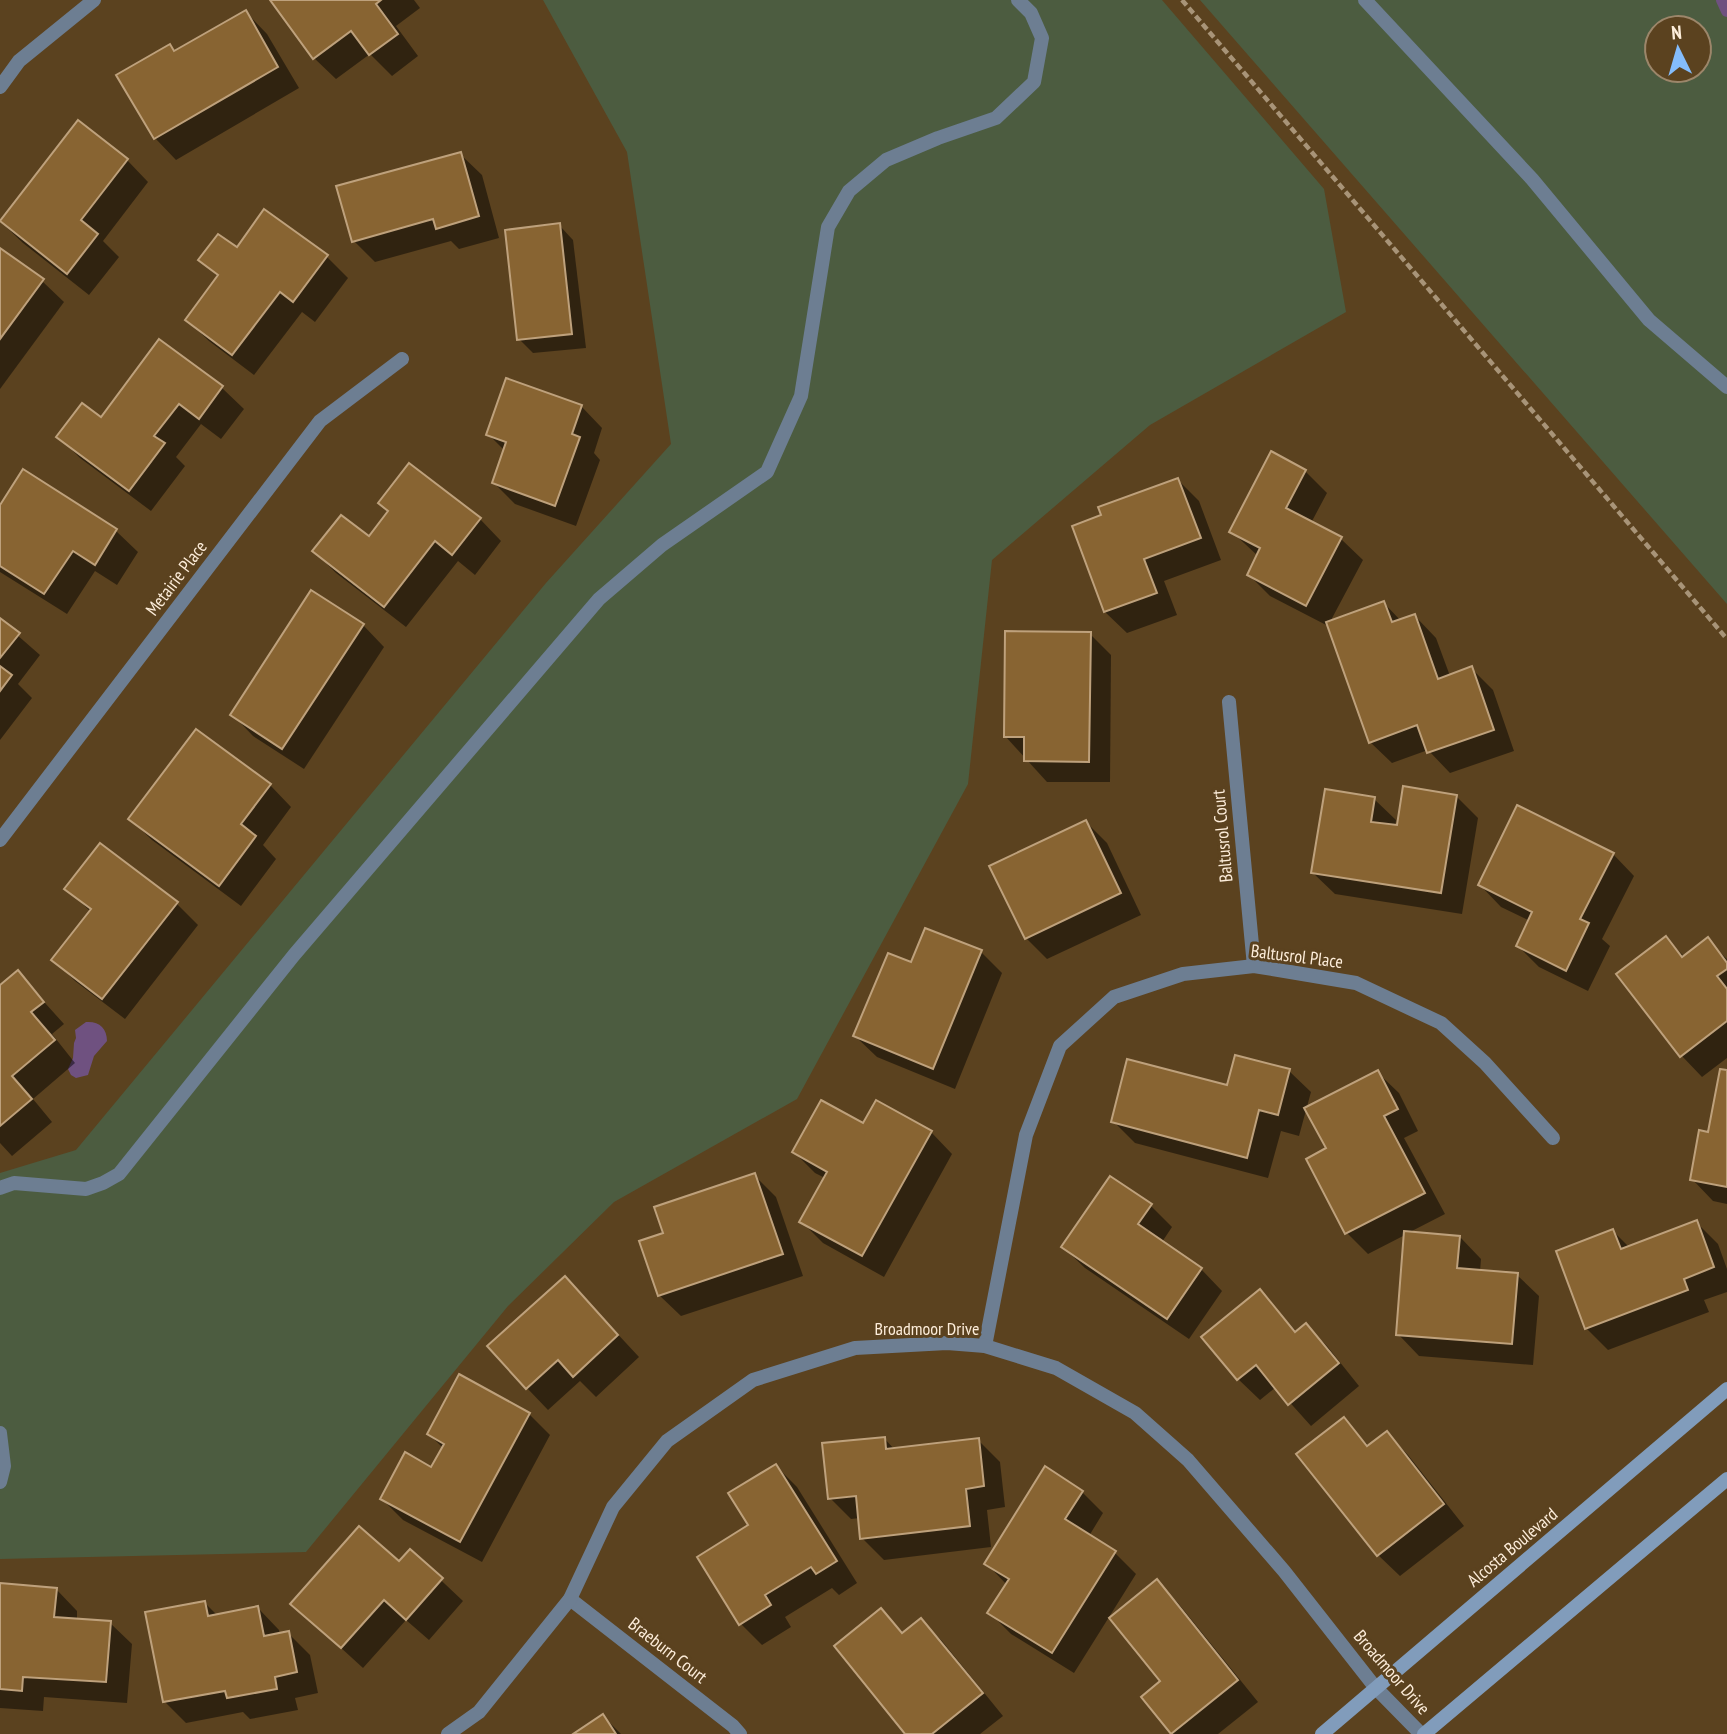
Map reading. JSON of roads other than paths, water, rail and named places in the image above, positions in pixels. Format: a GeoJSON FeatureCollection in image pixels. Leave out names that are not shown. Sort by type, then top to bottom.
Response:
{"type":"FeatureCollection","features":[{"type":"Feature","properties":{"kind":"main road","name":"Alcosta Boulevard"},"geometry":{"type":"LineString","coordinates":[[1321,1734],[1727,1390]]}},
{"type":"Feature","properties":{"kind":"main road"},"geometry":{"type":"LineString","coordinates":[[1423,1734],[1727,1479]]}},
{"type":"Feature","properties":{"kind":"street"},"geometry":{"type":"LineString","coordinates":[[0,87],[19,61],[93,0]]}},
{"type":"Feature","properties":{"kind":"street"},"geometry":{"type":"LineString","coordinates":[[0,1188],[14,1183],[86,1189],[119,1174],[294,956],[599,599],[662,545],[766,472],[801,396],[828,227],[849,191],[887,160],[996,118],[1034,82],[1042,38],[1031,13],[1018,0]]}},
{"type":"Feature","properties":{"kind":"street"},"geometry":{"type":"LineString","coordinates":[[1365,0],[1532,178],[1649,320],[1727,387]]}},
{"type":"Feature","properties":{"kind":"street","name":"Metairie Place"},"geometry":{"type":"LineString","coordinates":[[0,840],[320,421],[402,359]]}},
{"type":"Feature","properties":{"kind":"street","name":"Baltusrol Court"},"geometry":{"type":"LineString","coordinates":[[1229,702],[1254,966]]}},
{"type":"Feature","properties":{"kind":"street","name":"Baltusrol Place"},"geometry":{"type":"LineString","coordinates":[[985,1346],[1026,1135],[1060,1046],[1114,997],[1184,974],[1254,966],[1356,983],[1441,1023],[1485,1063],[1553,1138]]}},
{"type":"Feature","properties":{"kind":"street","name":"Broadmoor Drive"},"geometry":{"type":"LineString","coordinates":[[448,1734],[479,1712],[570,1599],[613,1507],[667,1441],[753,1380],[855,1348],[947,1343],[985,1346],[1056,1368],[1135,1413],[1188,1460],[1284,1571],[1375,1687],[1423,1734]]}},
{"type":"Feature","properties":{"kind":"street"},"geometry":{"type":"LineString","coordinates":[[0,1433],[4,1466],[0,1482]]}},
{"type":"Feature","properties":{"kind":"street","name":"Braeburn Court"},"geometry":{"type":"LineString","coordinates":[[570,1599],[740,1734]]}},
{"type":"Feature","properties":{"kind":"waterway"},"geometry":{"type":"LineString","coordinates":[[1722,0],[1727,11]]}}]}
